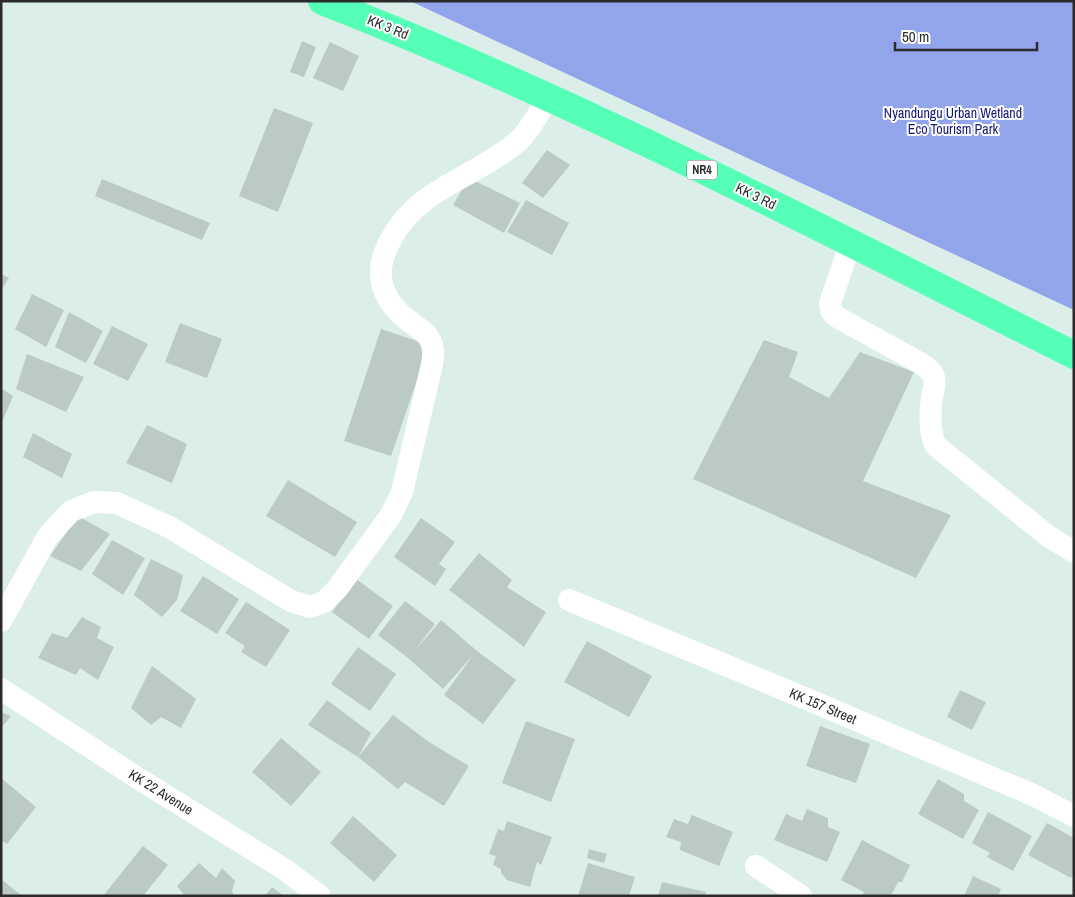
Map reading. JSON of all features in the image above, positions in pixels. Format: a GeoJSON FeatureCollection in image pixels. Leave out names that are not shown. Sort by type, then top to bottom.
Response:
{"type":"FeatureCollection","features":[{"type":"Feature","properties":{"kind":"highway","name":"KK 3 Rd"},"geometry":{"type":"LineString","coordinates":[[322,1],[407,34],[549,97],[851,242],[1074,355]]}},
{"type":"Feature","properties":{"kind":"street"},"geometry":{"type":"LineString","coordinates":[[1,621],[48,536],[71,511],[94,502],[117,503],[169,527],[291,601],[310,607],[324,602],[337,589],[391,515],[402,492],[431,369],[434,349],[424,331],[403,317],[386,298],[380,277],[383,254],[399,224],[421,202],[486,164],[517,142],[549,97]]}},
{"type":"Feature","properties":{"kind":"street"},"geometry":{"type":"LineString","coordinates":[[851,242],[830,303],[831,311],[837,317],[920,362],[930,370],[934,376],[935,384],[930,422],[931,435],[935,445],[1048,536],[1074,552]]}},
{"type":"Feature","properties":{"kind":"street","name":"KK 157 Street"},"geometry":{"type":"LineString","coordinates":[[569,600],[1033,795],[1074,816]]}},
{"type":"Feature","properties":{"kind":"street","name":"KK 22 Avenue"},"geometry":{"type":"LineString","coordinates":[[1,689],[136,777],[284,869],[320,896]]}},
{"type":"Feature","properties":{"kind":"street"},"geometry":{"type":"LineString","coordinates":[[756,866],[801,896]]}},
{"type":"Feature","properties":{"kind":"green space","name":"Nyandungu Urban Wetland Eco Tourism Park"},"geometry":{"type":"Polygon","coordinates":[[[410,1],[1074,1],[1074,310],[410,1]]]}},
{"type":"Feature","properties":{"kind":"building"},"geometry":{"type":"Polygon","coordinates":[[[302,41],[316,47],[304,77],[290,72],[302,41]]]}},
{"type":"Feature","properties":{"kind":"building"},"geometry":{"type":"Polygon","coordinates":[[[330,42],[359,56],[343,91],[313,78],[330,42]]]}},
{"type":"Feature","properties":{"kind":"building"},"geometry":{"type":"Polygon","coordinates":[[[274,108],[313,123],[278,212],[239,196],[274,108]]]}},
{"type":"Feature","properties":{"kind":"building"},"geometry":{"type":"Polygon","coordinates":[[[547,150],[570,165],[543,198],[522,183],[547,150]]]}},
{"type":"Feature","properties":{"kind":"building"},"geometry":{"type":"Polygon","coordinates":[[[469,178],[520,203],[504,233],[453,205],[469,178]]]}},
{"type":"Feature","properties":{"kind":"building"},"geometry":{"type":"Polygon","coordinates":[[[102,179],[210,223],[202,240],[95,196],[102,179]]]}},
{"type":"Feature","properties":{"kind":"building"},"geometry":{"type":"Polygon","coordinates":[[[526,200],[569,223],[552,255],[507,232],[526,200]]]}},
{"type":"Feature","properties":{"kind":"building"},"geometry":{"type":"Polygon","coordinates":[[[1,274],[9,278],[1,290],[1,274]]]}},
{"type":"Feature","properties":{"kind":"building"},"geometry":{"type":"Polygon","coordinates":[[[32,294],[64,310],[46,347],[15,329],[32,294]]]}},
{"type":"Feature","properties":{"kind":"building"},"geometry":{"type":"Polygon","coordinates":[[[69,312],[103,331],[86,363],[55,347],[69,312]]]}},
{"type":"Feature","properties":{"kind":"building"},"geometry":{"type":"Polygon","coordinates":[[[180,323],[222,339],[207,378],[165,362],[180,323]]]}},
{"type":"Feature","properties":{"kind":"building"},"geometry":{"type":"Polygon","coordinates":[[[112,326],[148,344],[128,381],[93,364],[112,326]]]}},
{"type":"Feature","properties":{"kind":"building"},"geometry":{"type":"Polygon","coordinates":[[[381,329],[429,345],[391,456],[344,441],[381,329]]]}},
{"type":"Feature","properties":{"kind":"building"},"geometry":{"type":"Polygon","coordinates":[[[764,340],[798,352],[789,377],[829,398],[860,352],[914,372],[863,481],[951,515],[916,578],[693,479],[764,340]]]}},
{"type":"Feature","properties":{"kind":"building"},"geometry":{"type":"Polygon","coordinates":[[[27,354],[84,377],[66,412],[16,389],[27,354]]]}},
{"type":"Feature","properties":{"kind":"building"},"geometry":{"type":"Polygon","coordinates":[[[1,388],[13,396],[1,425],[1,388]]]}},
{"type":"Feature","properties":{"kind":"building"},"geometry":{"type":"Polygon","coordinates":[[[147,425],[187,444],[172,483],[126,463],[147,425]]]}},
{"type":"Feature","properties":{"kind":"building"},"geometry":{"type":"Polygon","coordinates":[[[33,433],[72,454],[62,478],[23,457],[33,433]]]}},
{"type":"Feature","properties":{"kind":"building"},"geometry":{"type":"Polygon","coordinates":[[[288,480],[357,522],[335,557],[266,516],[288,480]]]}},
{"type":"Feature","properties":{"kind":"building"},"geometry":{"type":"Polygon","coordinates":[[[78,516],[110,534],[81,571],[50,556],[78,516]]]}},
{"type":"Feature","properties":{"kind":"building"},"geometry":{"type":"Polygon","coordinates":[[[421,518],[455,542],[439,564],[446,569],[435,586],[394,557],[421,518]]]}},
{"type":"Feature","properties":{"kind":"building"},"geometry":{"type":"Polygon","coordinates":[[[112,540],[145,558],[123,595],[92,574],[112,540]]]}},
{"type":"Feature","properties":{"kind":"building"},"geometry":{"type":"Polygon","coordinates":[[[479,553],[512,580],[507,587],[546,612],[524,647],[449,590],[479,553]]]}},
{"type":"Feature","properties":{"kind":"building"},"geometry":{"type":"Polygon","coordinates":[[[151,559],[183,575],[177,600],[162,617],[134,595],[151,559]]]}},
{"type":"Feature","properties":{"kind":"building"},"geometry":{"type":"Polygon","coordinates":[[[203,576],[239,599],[217,634],[180,611],[203,576]]]}},
{"type":"Feature","properties":{"kind":"building"},"geometry":{"type":"Polygon","coordinates":[[[356,579],[393,606],[369,639],[332,612],[356,579]]]}},
{"type":"Feature","properties":{"kind":"building"},"geometry":{"type":"Polygon","coordinates":[[[405,601],[435,624],[412,654],[441,620],[477,651],[516,680],[483,724],[444,695],[474,654],[443,689],[378,635],[405,601]]]}},
{"type":"Feature","properties":{"kind":"building"},"geometry":{"type":"Polygon","coordinates":[[[246,602],[290,630],[266,667],[241,652],[245,646],[225,633],[246,602]]]}},
{"type":"Feature","properties":{"kind":"building"},"geometry":{"type":"Polygon","coordinates":[[[82,617],[101,627],[97,638],[114,647],[98,680],[80,668],[76,675],[38,658],[52,633],[67,638],[82,617]]]}},
{"type":"Feature","properties":{"kind":"building"},"geometry":{"type":"Polygon","coordinates":[[[587,641],[652,676],[629,717],[564,682],[587,641]]]}},
{"type":"Feature","properties":{"kind":"building"},"geometry":{"type":"Polygon","coordinates":[[[358,647],[396,674],[370,711],[331,684],[358,647]]]}},
{"type":"Feature","properties":{"kind":"building"},"geometry":{"type":"Polygon","coordinates":[[[152,666],[196,699],[181,728],[161,717],[151,725],[131,708],[152,666]]]}},
{"type":"Feature","properties":{"kind":"building"},"geometry":{"type":"Polygon","coordinates":[[[960,690],[986,702],[972,730],[947,717],[960,690]]]}},
{"type":"Feature","properties":{"kind":"building"},"geometry":{"type":"Polygon","coordinates":[[[327,700],[371,733],[358,757],[308,725],[327,700]]]}},
{"type":"Feature","properties":{"kind":"building"},"geometry":{"type":"Polygon","coordinates":[[[1,712],[11,716],[1,728],[1,712]]]}},
{"type":"Feature","properties":{"kind":"building"},"geometry":{"type":"Polygon","coordinates":[[[393,715],[429,742],[469,766],[444,806],[405,782],[398,789],[358,757],[393,715]]]}},
{"type":"Feature","properties":{"kind":"building"},"geometry":{"type":"Polygon","coordinates":[[[526,721],[575,739],[551,802],[502,783],[526,721]]]}},
{"type":"Feature","properties":{"kind":"building"},"geometry":{"type":"Polygon","coordinates":[[[820,726],[870,744],[856,783],[806,766],[820,726]]]}},
{"type":"Feature","properties":{"kind":"building"},"geometry":{"type":"Polygon","coordinates":[[[281,738],[321,772],[291,806],[252,772],[281,738]]]}},
{"type":"Feature","properties":{"kind":"building"},"geometry":{"type":"Polygon","coordinates":[[[1,778],[36,807],[7,844],[1,840],[1,778]]]}},
{"type":"Feature","properties":{"kind":"building"},"geometry":{"type":"Polygon","coordinates":[[[938,779],[964,794],[964,801],[979,810],[963,839],[918,814],[938,779]]]}},
{"type":"Feature","properties":{"kind":"building"},"geometry":{"type":"Polygon","coordinates":[[[807,809],[828,818],[828,827],[840,832],[827,862],[774,840],[786,814],[802,821],[807,809]]]}},
{"type":"Feature","properties":{"kind":"building"},"geometry":{"type":"Polygon","coordinates":[[[988,812],[1032,836],[1013,871],[987,857],[990,853],[972,843],[988,812]]]}},
{"type":"Feature","properties":{"kind":"building"},"geometry":{"type":"Polygon","coordinates":[[[692,815],[733,832],[719,866],[680,850],[681,842],[666,837],[674,819],[688,824],[692,815]]]}},
{"type":"Feature","properties":{"kind":"building"},"geometry":{"type":"Polygon","coordinates":[[[353,816],[397,855],[374,882],[330,843],[353,816]]]}},
{"type":"Feature","properties":{"kind":"building"},"geometry":{"type":"Polygon","coordinates":[[[507,821],[552,837],[541,865],[537,862],[530,887],[507,880],[501,873],[501,869],[493,865],[496,856],[489,854],[498,829],[504,831],[507,821]]]}},
{"type":"Feature","properties":{"kind":"building"},"geometry":{"type":"Polygon","coordinates":[[[1047,823],[1074,838],[1074,873],[1071,878],[1028,855],[1047,823]]]}},
{"type":"Feature","properties":{"kind":"building"},"geometry":{"type":"Polygon","coordinates":[[[862,840],[910,865],[902,882],[898,882],[891,896],[862,896],[864,892],[841,880],[862,840]]]}},
{"type":"Feature","properties":{"kind":"building"},"geometry":{"type":"Polygon","coordinates":[[[143,846],[168,865],[143,896],[103,896],[143,846]]]}},
{"type":"Feature","properties":{"kind":"building"},"geometry":{"type":"Polygon","coordinates":[[[589,849],[607,854],[604,863],[587,858],[589,849]]]}},
{"type":"Feature","properties":{"kind":"building"},"geometry":{"type":"Polygon","coordinates":[[[199,863],[216,878],[222,868],[235,881],[232,891],[234,896],[185,896],[177,886],[199,863]]]}},
{"type":"Feature","properties":{"kind":"building"},"geometry":{"type":"Polygon","coordinates":[[[588,863],[635,877],[629,896],[578,896],[588,863]]]}},
{"type":"Feature","properties":{"kind":"building"},"geometry":{"type":"Polygon","coordinates":[[[973,876],[1001,889],[998,896],[964,896],[973,876]]]}},
{"type":"Feature","properties":{"kind":"building"},"geometry":{"type":"Polygon","coordinates":[[[1,879],[22,896],[1,896],[1,879]]]}},
{"type":"Feature","properties":{"kind":"building"},"geometry":{"type":"Polygon","coordinates":[[[662,882],[706,892],[705,896],[658,896],[662,882]]]}},
{"type":"Feature","properties":{"kind":"building"},"geometry":{"type":"Polygon","coordinates":[[[272,887],[284,896],[265,896],[272,887]]]}}]}
